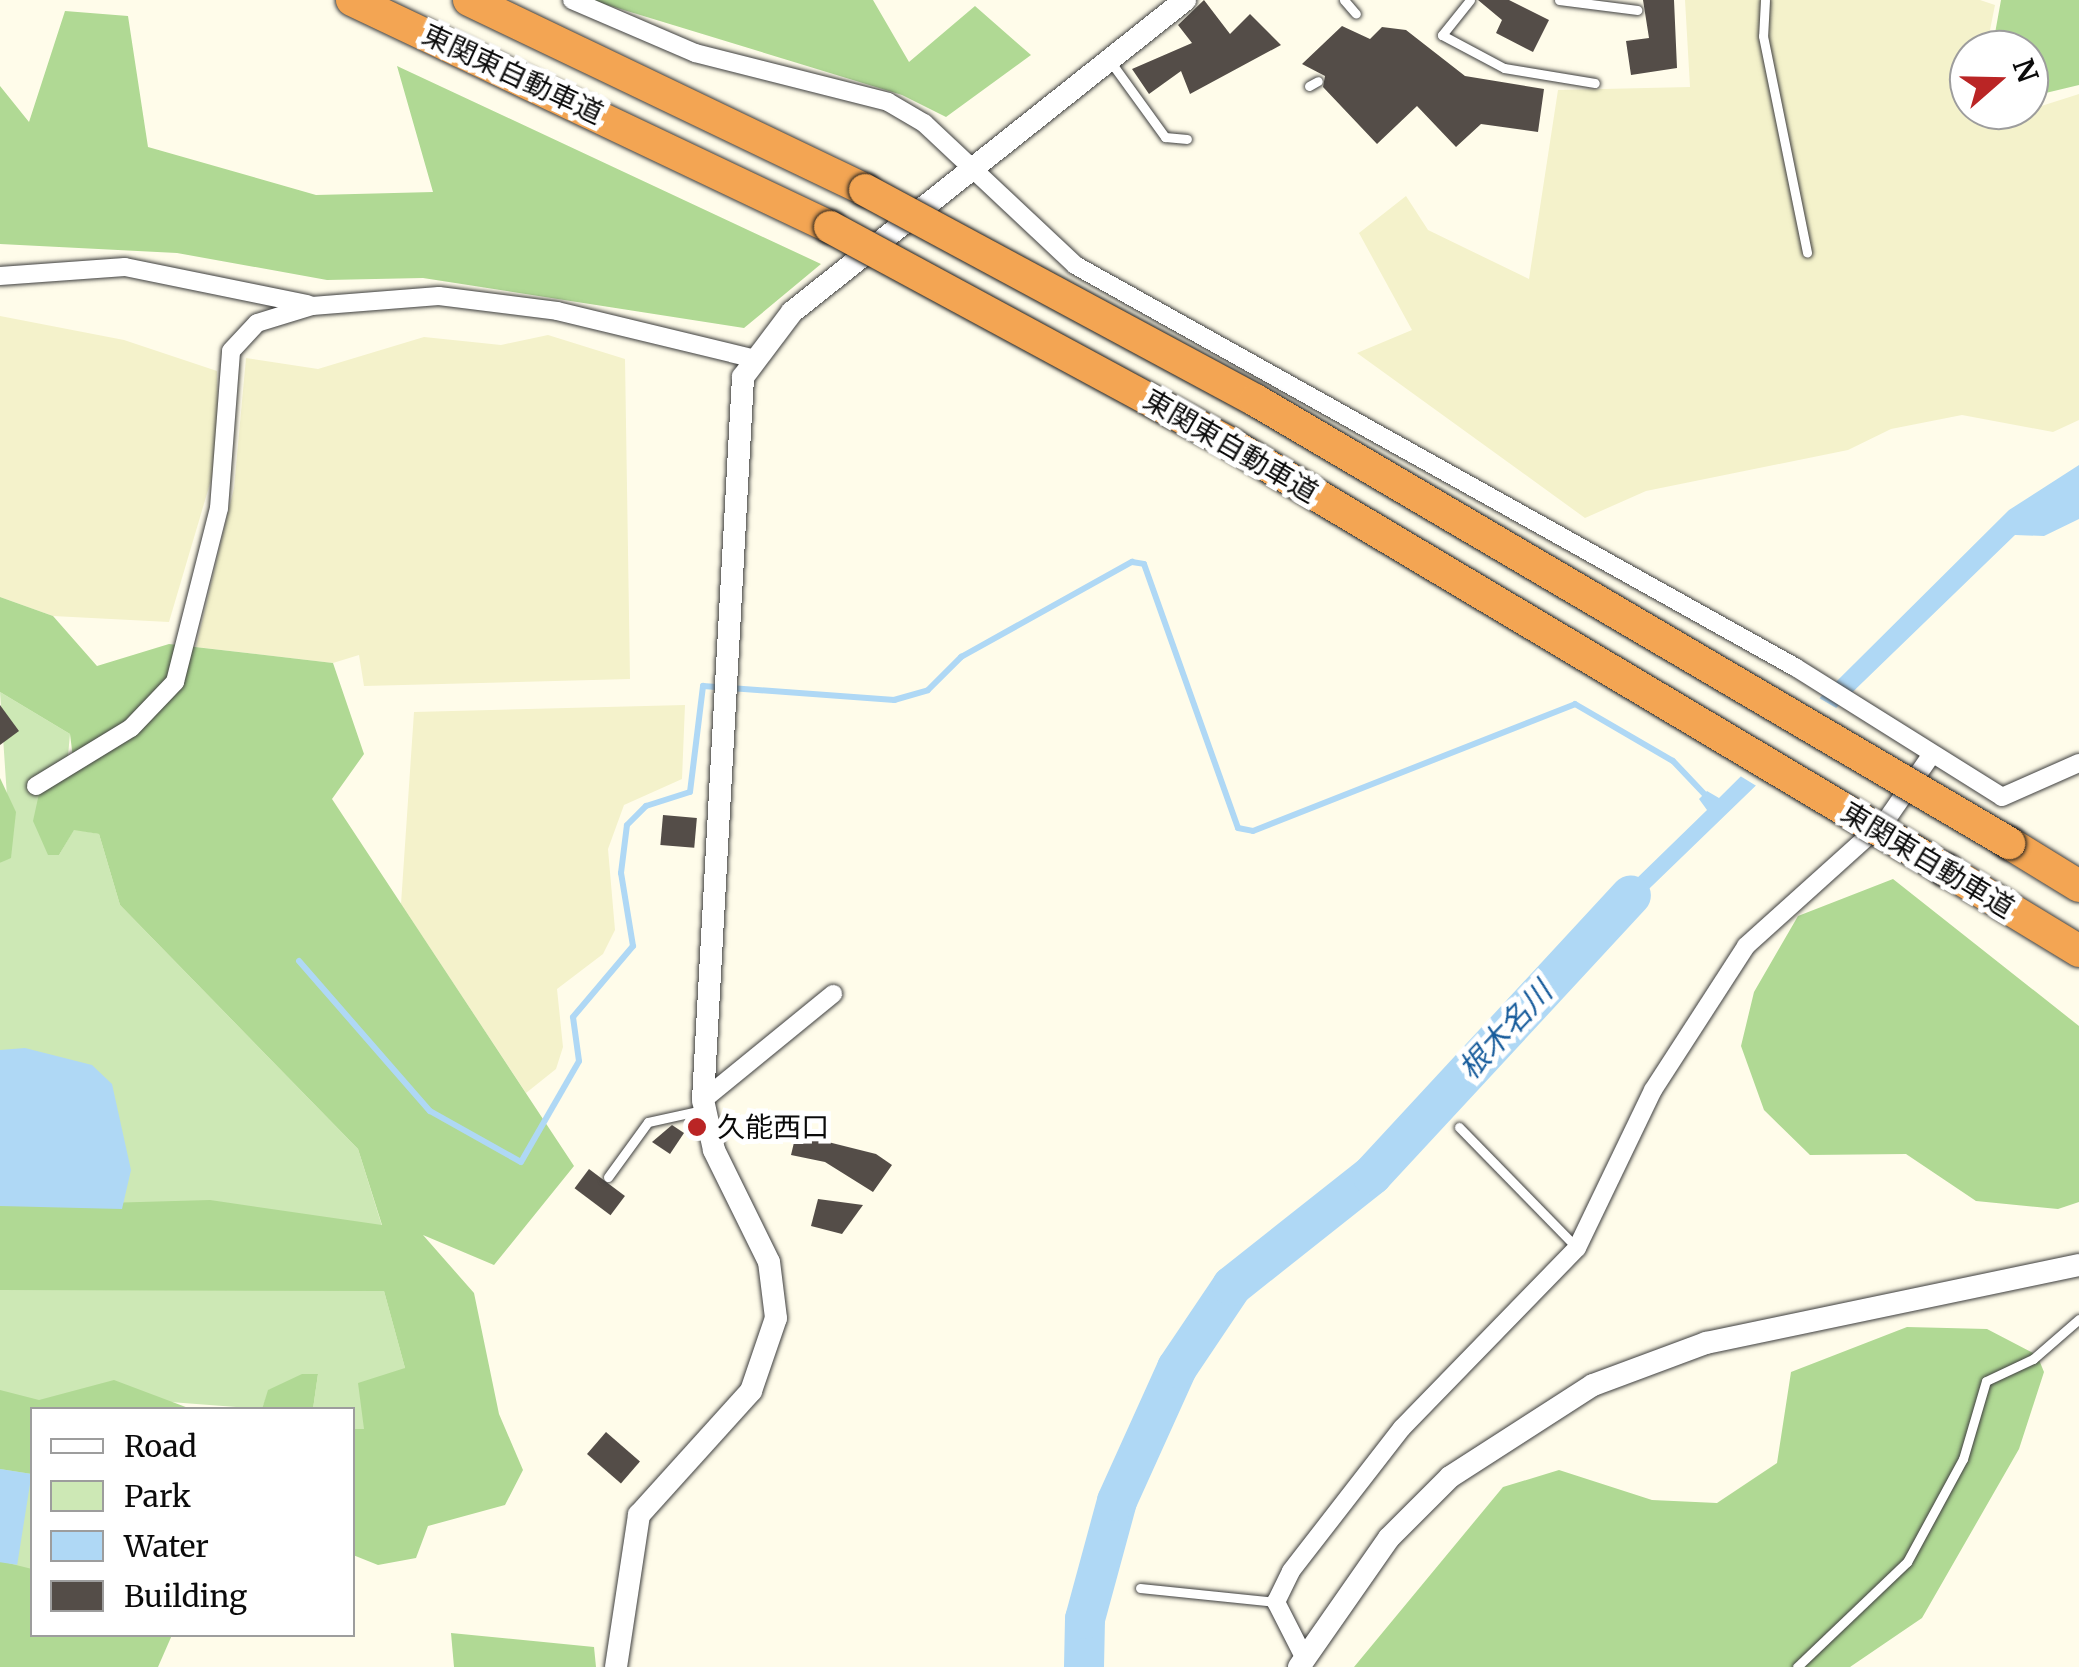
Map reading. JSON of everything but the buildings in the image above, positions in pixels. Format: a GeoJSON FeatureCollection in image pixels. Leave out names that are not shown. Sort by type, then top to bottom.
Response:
{"type":"FeatureCollection","features":[{"type":"Feature","properties":{"kind":"highway","name":"東関東自動車道"},"geometry":{"type":"LineString","coordinates":[[352,0],[830,227],[1231,444],[2079,951]]}},
{"type":"Feature","properties":{"kind":"highway","name":"東関東自動車道"},"geometry":{"type":"LineString","coordinates":[[469,0],[866,190],[1290,420],[2079,886]]}},
{"type":"Feature","properties":{"kind":"street"},"geometry":{"type":"LineString","coordinates":[[572,0],[695,54],[888,102],[969,166],[1075,265],[1805,674],[2002,797],[2079,763]]}},
{"type":"Feature","properties":{"kind":"street"},"geometry":{"type":"LineString","coordinates":[[616,1667],[639,1515],[751,1392],[773,1347],[769,1262],[714,1150],[704,1105],[728,690],[738,402],[750,358],[969,166],[1184,0]]}},
{"type":"Feature","properties":{"kind":"street"},"geometry":{"type":"LineString","coordinates":[[0,276],[125,266],[312,306],[478,300],[750,358]]}},
{"type":"Feature","properties":{"kind":"street"},"geometry":{"type":"LineString","coordinates":[[36,786],[131,728],[175,682],[219,508],[231,351],[258,323],[312,306]]}},
{"type":"Feature","properties":{"kind":"street"},"geometry":{"type":"LineString","coordinates":[[1301,1662],[1276,1602],[1351,1487],[1577,1248],[1653,1090],[1746,946],[1887,819],[1932,754]]}},
{"type":"Feature","properties":{"kind":"street"},"geometry":{"type":"LineString","coordinates":[[704,1105],[833,994]]}},
{"type":"Feature","properties":{"kind":"street"},"geometry":{"type":"LineString","coordinates":[[1301,1662],[1389,1538],[1450,1477],[1593,1385],[1706,1343],[2079,1264]]}},
{"type":"Feature","properties":{"kind":"lane"},"geometry":{"type":"LineString","coordinates":[[1344,0],[1356,14]]}},
{"type":"Feature","properties":{"kind":"lane"},"geometry":{"type":"LineString","coordinates":[[1470,0],[1442,35],[1504,68],[1595,83]]}},
{"type":"Feature","properties":{"kind":"lane"},"geometry":{"type":"LineString","coordinates":[[1559,0],[1637,10]]}},
{"type":"Feature","properties":{"kind":"lane"},"geometry":{"type":"LineString","coordinates":[[1765,0],[1766,49],[1808,253]]}},
{"type":"Feature","properties":{"kind":"lane"},"geometry":{"type":"LineString","coordinates":[[1108,59],[1164,137],[1187,139]]}},
{"type":"Feature","properties":{"kind":"lane"},"geometry":{"type":"LineString","coordinates":[[608,1177],[648,1122],[704,1105]]}},
{"type":"Feature","properties":{"kind":"lane"},"geometry":{"type":"LineString","coordinates":[[1459,1127],[1577,1248]]}},
{"type":"Feature","properties":{"kind":"lane"},"geometry":{"type":"LineString","coordinates":[[1797,1667],[1906,1562],[1963,1459],[1972,1404],[1986,1381],[2033,1359],[2079,1319]]}},
{"type":"Feature","properties":{"kind":"lane"},"geometry":{"type":"LineString","coordinates":[[1140,1588],[1276,1602]]}},
{"type":"Feature","properties":{"kind":"shaded area"},"geometry":{"type":"Polygon","coordinates":[[[1685,0],[1980,0],[1995,5],[1990,30],[1949,30],[1949,130],[2049,130],[2049,104],[2079,94],[2079,420],[2053,432],[1962,415],[1891,429],[1848,450],[1646,491],[1585,518],[1357,353],[1412,330],[1359,233],[1406,196],[1428,230],[1529,279],[1558,90],[1690,87],[1685,0]]]}},
{"type":"Feature","properties":{"kind":"shaded area"},"geometry":{"type":"Polygon","coordinates":[[[0,316],[124,340],[217,371],[219,453],[169,622],[53,616],[0,597],[0,316]]]}},
{"type":"Feature","properties":{"kind":"shaded area"},"geometry":{"type":"Polygon","coordinates":[[[548,335],[625,359],[630,679],[364,686],[359,655],[333,663],[196,647],[234,488],[246,358],[318,369],[424,337],[501,345],[548,335]]]}},
{"type":"Feature","properties":{"kind":"shaded area"},"geometry":{"type":"Polygon","coordinates":[[[685,705],[682,779],[624,805],[608,849],[615,930],[603,954],[557,989],[563,1047],[556,1069],[526,1093],[401,904],[414,712],[685,705]]]}},
{"type":"Feature","properties":{"kind":"green space"},"geometry":{"type":"Polygon","coordinates":[[[591,0],[873,0],[909,62],[975,6],[1031,55],[946,117],[902,95],[591,0]]]}},
{"type":"Feature","properties":{"kind":"green space"},"geometry":{"type":"Polygon","coordinates":[[[2001,0],[2079,0],[2079,85],[2049,92],[2049,30],[1996,30],[2001,0]]]}},
{"type":"Feature","properties":{"kind":"green space"},"geometry":{"type":"Polygon","coordinates":[[[65,11],[128,16],[148,147],[316,195],[433,192],[397,66],[821,264],[744,328],[423,278],[327,280],[177,253],[0,244],[0,86],[29,122],[65,11]]]}},
{"type":"Feature","properties":{"kind":"green space"},"geometry":{"type":"Polygon","coordinates":[[[0,597],[53,616],[97,666],[169,644],[333,663],[364,754],[332,799],[574,1166],[494,1265],[423,1235],[474,1293],[499,1414],[523,1470],[505,1505],[428,1526],[416,1558],[378,1565],[355,1556],[355,1429],[364,1429],[358,1383],[405,1368],[384,1291],[0,1290],[0,1206],[210,1200],[382,1225],[358,1149],[120,905],[99,834],[74,830],[59,855],[48,855],[33,821],[40,789],[74,766],[70,734],[0,692],[0,597]]]}},
{"type":"Feature","properties":{"kind":"green space"},"geometry":{"type":"Polygon","coordinates":[[[0,692],[70,734],[59,855],[74,829],[99,834],[120,905],[358,1149],[382,1226],[384,1291],[405,1368],[364,1430],[355,1429],[355,1407],[313,1407],[318,1374],[269,1390],[263,1407],[170,1402],[30,1407],[30,1636],[0,1667],[0,863],[11,857],[0,692]]]}},
{"type":"Feature","properties":{"kind":"green space"},"geometry":{"type":"Polygon","coordinates":[[[0,778],[16,812],[11,858],[0,863],[0,778]]]}},
{"type":"Feature","properties":{"kind":"green space"},"geometry":{"type":"Polygon","coordinates":[[[1893,879],[2079,1026],[2079,1202],[2058,1209],[1976,1201],[1906,1154],[1810,1155],[1764,1110],[1741,1046],[1754,992],[1798,916],[1893,879]]]}},
{"type":"Feature","properties":{"kind":"green space"},"geometry":{"type":"Polygon","coordinates":[[[1907,1327],[1987,1329],[2037,1355],[2044,1372],[2019,1449],[1922,1618],[1850,1667],[1354,1667],[1503,1487],[1559,1470],[1652,1500],[1717,1503],[1777,1463],[1791,1372],[1907,1327]]]}},
{"type":"Feature","properties":{"kind":"green space"},"geometry":{"type":"Polygon","coordinates":[[[302,1374],[318,1374],[313,1407],[263,1407],[268,1390],[302,1374]]]}},
{"type":"Feature","properties":{"kind":"green space"},"geometry":{"type":"Polygon","coordinates":[[[114,1380],[186,1407],[30,1407],[30,1474],[0,1469],[0,1390],[39,1400],[114,1380]]]}},
{"type":"Feature","properties":{"kind":"green space"},"geometry":{"type":"Polygon","coordinates":[[[0,1561],[30,1568],[30,1637],[171,1637],[158,1667],[0,1667],[0,1561]]]}},
{"type":"Feature","properties":{"kind":"green space"},"geometry":{"type":"Polygon","coordinates":[[[451,1633],[594,1647],[596,1667],[454,1667],[451,1633]]]}},
{"type":"Feature","properties":{"kind":"water"},"geometry":{"type":"Polygon","coordinates":[[[2079,465],[2079,519],[2044,536],[2015,535],[1592,944],[1597,917],[1707,810],[1699,799],[1707,791],[1719,798],[2009,510],[2079,465]]]}},
{"type":"Feature","properties":{"kind":"water"},"geometry":{"type":"Polygon","coordinates":[[[25,1048],[92,1065],[112,1084],[131,1170],[122,1209],[0,1206],[0,1050],[25,1048]]]}},
{"type":"Feature","properties":{"kind":"water"},"geometry":{"type":"Polygon","coordinates":[[[0,1469],[30,1474],[17,1565],[0,1562],[0,1469]]]}},
{"type":"Feature","properties":{"kind":"pier"},"geometry":{"type":"Polygon","coordinates":[[[1814,695],[1843,712],[1763,790],[1737,774],[1814,695]]]}},
{"type":"Feature","properties":{"kind":"waterway"},"geometry":{"type":"LineString","coordinates":[[299,961],[430,1111],[521,1162],[579,1061],[573,1017],[633,946],[621,873],[627,825],[646,806],[690,792],[703,686],[894,700],[928,690],[961,657],[1132,562],[1144,564],[1238,828],[1253,831],[1575,704],[1673,761],[1709,799]]}},
{"type":"Feature","properties":{"kind":"waterway","name":"根木名川"},"geometry":{"type":"LineString","coordinates":[[1084,1667],[1085,1619],[1117,1501],[1177,1368],[1232,1286],[1372,1175],[1631,895]]}},
{"type":"Feature","properties":{"kind":"place","name":"久能西口"},"geometry":{"type":"Point","coordinates":[697,1127]}}]}
